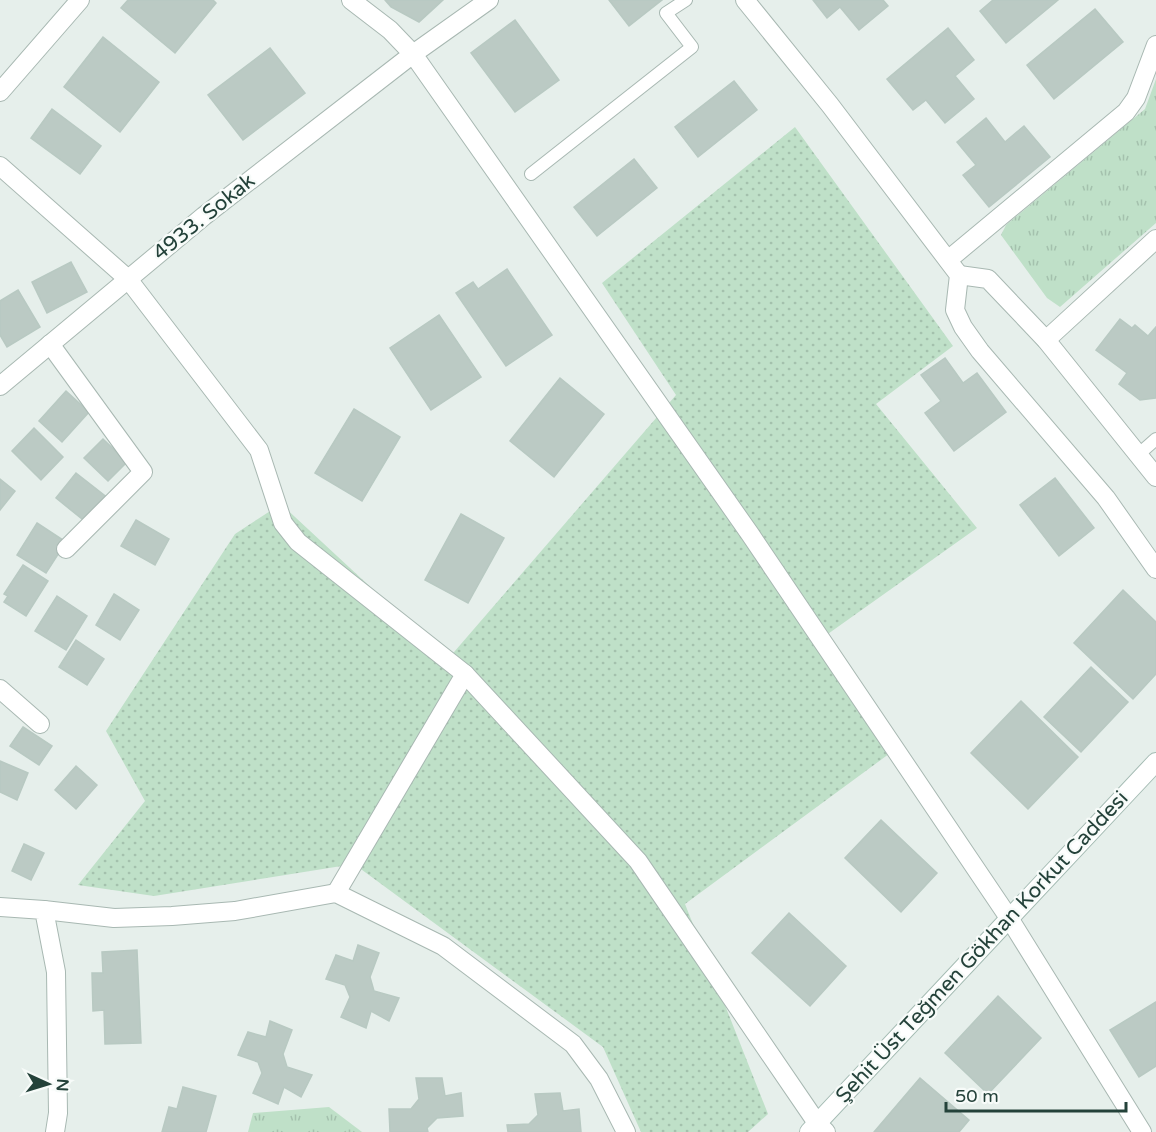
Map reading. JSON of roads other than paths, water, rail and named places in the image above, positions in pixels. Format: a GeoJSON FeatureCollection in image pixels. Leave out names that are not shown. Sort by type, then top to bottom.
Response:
{"type":"FeatureCollection","features":[{"type":"Feature","properties":{"kind":"street"},"geometry":{"type":"LineString","coordinates":[[0,92],[80,0]]}},
{"type":"Feature","properties":{"kind":"street"},"geometry":{"type":"LineString","coordinates":[[351,0],[390,30],[413,54],[750,534],[1009,918],[1142,1132]]}},
{"type":"Feature","properties":{"kind":"street","name":"4933. Sokak"},"geometry":{"type":"LineString","coordinates":[[0,386],[204,216],[413,54],[489,0]]}},
{"type":"Feature","properties":{"kind":"street"},"geometry":{"type":"LineString","coordinates":[[746,0],[830,105],[959,275],[955,310],[963,327],[1106,498],[1156,569]]}},
{"type":"Feature","properties":{"kind":"street"},"geometry":{"type":"LineString","coordinates":[[948,260],[1126,112],[1136,99],[1156,45]]}},
{"type":"Feature","properties":{"kind":"street"},"geometry":{"type":"LineString","coordinates":[[0,166],[128,279],[259,450],[283,523],[298,542],[465,674],[638,861],[817,1129]]}},
{"type":"Feature","properties":{"kind":"street"},"geometry":{"type":"LineString","coordinates":[[1046,340],[1067,318],[1156,239]]}},
{"type":"Feature","properties":{"kind":"street"},"geometry":{"type":"LineString","coordinates":[[959,275],[988,279],[1046,340],[1156,477]]}},
{"type":"Feature","properties":{"kind":"street"},"geometry":{"type":"LineString","coordinates":[[51,344],[143,472],[66,549]]}},
{"type":"Feature","properties":{"kind":"street"},"geometry":{"type":"LineString","coordinates":[[336,893],[465,674]]}},
{"type":"Feature","properties":{"kind":"street"},"geometry":{"type":"LineString","coordinates":[[0,688],[40,724]]}},
{"type":"Feature","properties":{"kind":"street","name":"Şehit Üst Teğmen Gökhan Korkut Caddesi"},"geometry":{"type":"LineString","coordinates":[[817,1129],[1009,918],[1156,762]]}},
{"type":"Feature","properties":{"kind":"street"},"geometry":{"type":"LineString","coordinates":[[0,907],[114,918],[172,916],[235,911],[336,893],[443,946],[573,1044],[599,1079],[626,1132]]}},
{"type":"Feature","properties":{"kind":"street"},"geometry":{"type":"LineString","coordinates":[[44,910],[56,972],[58,1113],[55,1132]]}},
{"type":"Feature","properties":{"kind":"lane"},"geometry":{"type":"LineString","coordinates":[[531,174],[692,47],[666,13],[686,0]]}},
{"type":"Feature","properties":{"kind":"lane"},"geometry":{"type":"LineString","coordinates":[[1139,454],[1156,438]]}}]}
